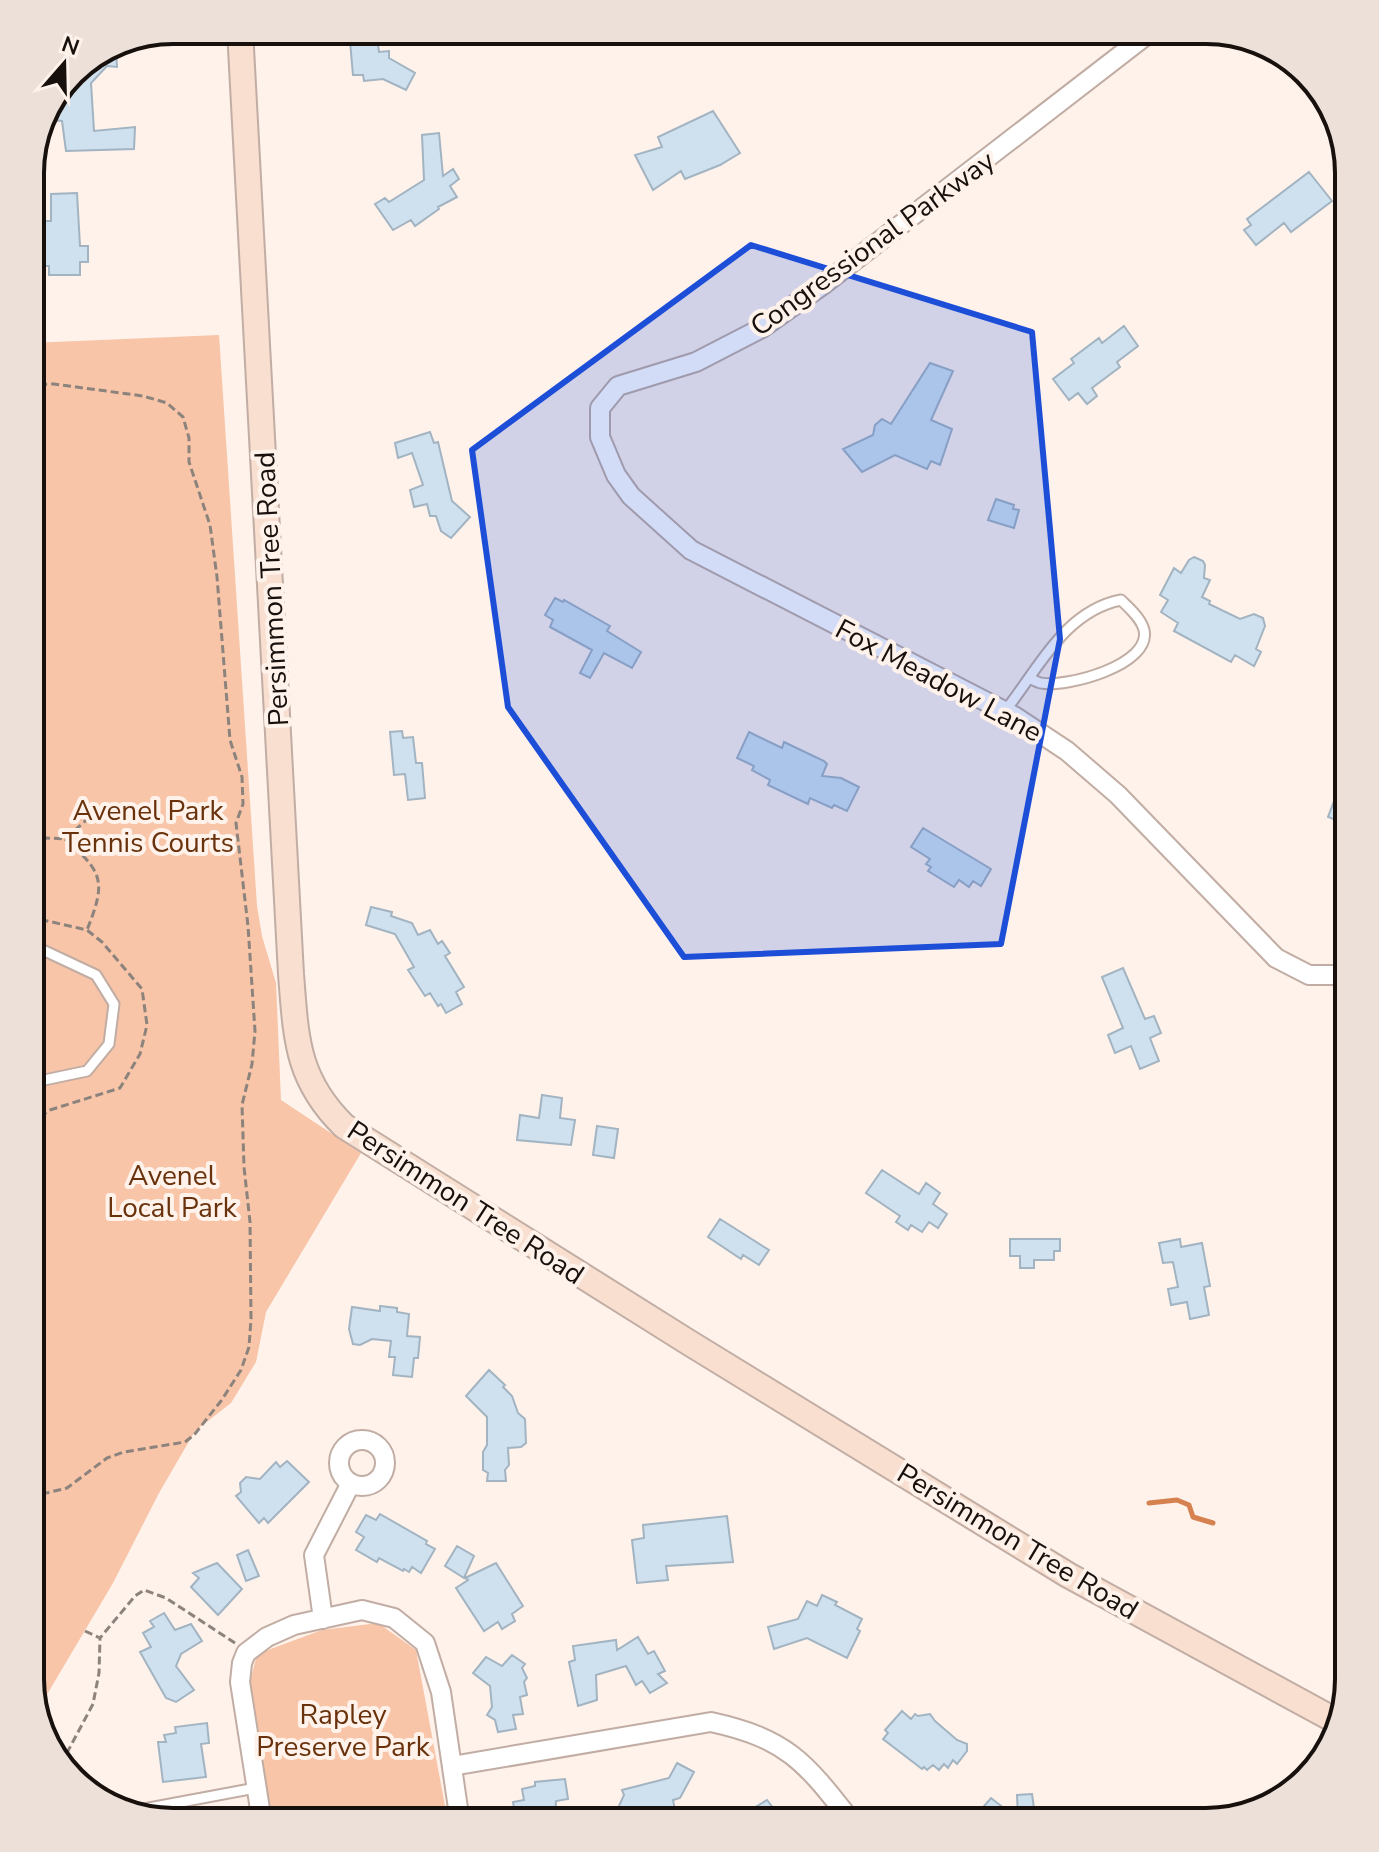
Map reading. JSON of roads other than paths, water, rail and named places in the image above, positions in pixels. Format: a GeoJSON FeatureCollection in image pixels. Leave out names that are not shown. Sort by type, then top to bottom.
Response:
{"type":"FeatureCollection","features":[{"type":"Feature","properties":{"kind":"main road","name":"Persimmon Tree Road"},"geometry":{"type":"LineString","coordinates":[[241,44],[291,974],[296,1035],[306,1075],[323,1105],[344,1126],[1068,1575],[1329,1717]]}},
{"type":"Feature","properties":{"kind":"street","name":"Congressional Parkway"},"geometry":{"type":"LineString","coordinates":[[600,437],[600,408],[618,386],[696,362],[762,328],[824,284],[1135,44]]}},
{"type":"Feature","properties":{"kind":"street","name":"Fox Meadow Lane"},"geometry":{"type":"LineString","coordinates":[[600,437],[616,475],[631,496],[691,550],[1005,711],[1067,751],[1118,795],[1276,958],[1309,975],[1335,977]]}},
{"type":"Feature","properties":{"kind":"street"},"geometry":{"type":"LineString","coordinates":[[323,1619],[314,1555],[351,1483]]}},
{"type":"Feature","properties":{"kind":"street"},"geometry":{"type":"LineString","coordinates":[[260,1808],[240,1682],[246,1653],[267,1637],[294,1625],[362,1610],[394,1618],[425,1643],[441,1692],[458,1808]]}},
{"type":"Feature","properties":{"kind":"street"},"geometry":{"type":"LineString","coordinates":[[452,1766],[711,1722],[746,1730],[784,1748],[813,1772],[841,1808]]}},
{"type":"Feature","properties":{"kind":"lane"},"geometry":{"type":"LineString","coordinates":[[1005,711],[1047,650],[1069,626],[1103,603],[1121,600],[1135,613],[1144,631],[1142,646],[1130,659],[1114,669],[1064,682],[1040,683],[1030,678]]}},
{"type":"Feature","properties":{"kind":"lane"},"geometry":{"type":"LineString","coordinates":[[44,951],[96,975],[114,1004],[109,1044],[87,1071],[44,1080]]}},
{"type":"Feature","properties":{"kind":"lane"},"geometry":{"type":"LineString","coordinates":[[155,1807],[256,1788]]}},
{"type":"Feature","properties":{"kind":"waterway"},"geometry":{"type":"LineString","coordinates":[[1149,1503],[1177,1500],[1189,1505],[1193,1517],[1213,1523]]}},
{"type":"Feature","properties":{"kind":"park label","name":"Avenel Park Tennis Courts"},"geometry":{"type":"Point","coordinates":[148,826]}},
{"type":"Feature","properties":{"kind":"park label","name":"Avenel Local Park"},"geometry":{"type":"Point","coordinates":[172,1191]}},
{"type":"Feature","properties":{"kind":"park label","name":"Rapley Preserve Park"},"geometry":{"type":"Point","coordinates":[343,1730]}}]}
